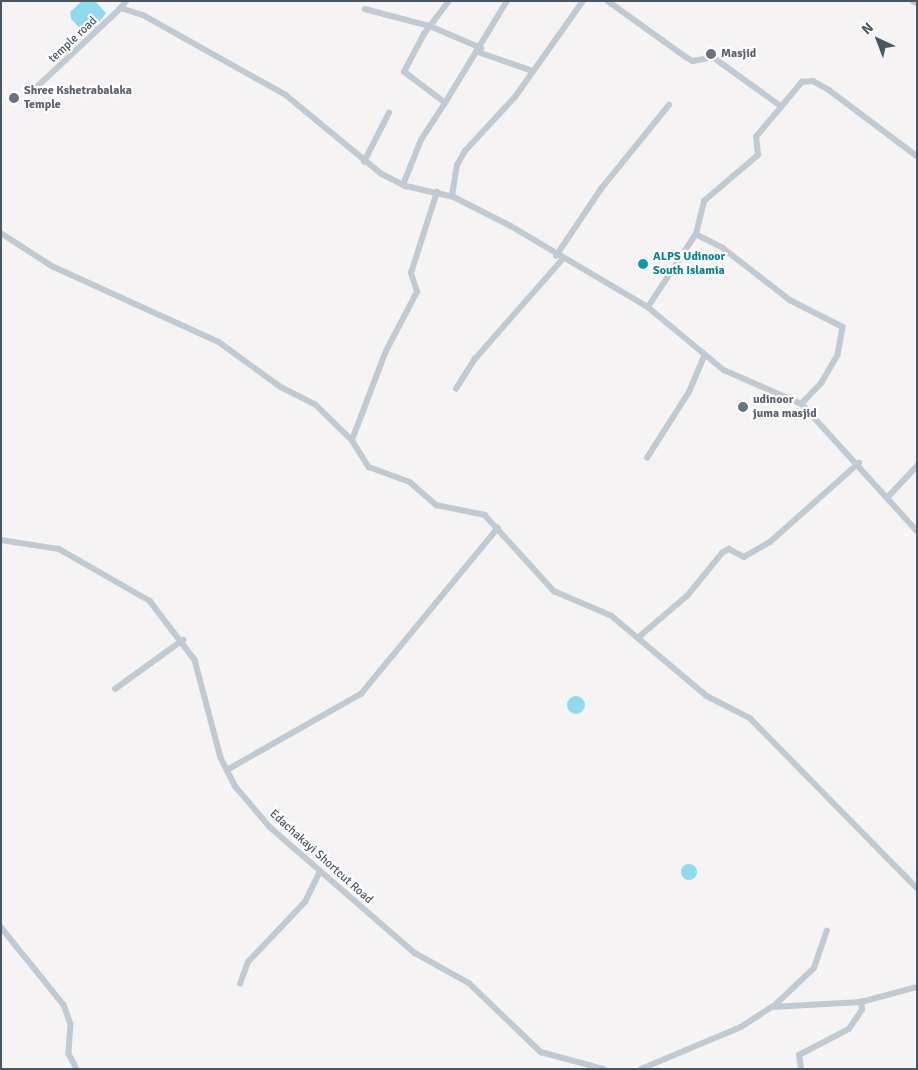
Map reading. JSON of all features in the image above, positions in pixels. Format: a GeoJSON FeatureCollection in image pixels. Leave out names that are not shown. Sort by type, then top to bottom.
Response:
{"type":"FeatureCollection","features":[{"type":"Feature","properties":{"kind":"street","name":"temple road"},"geometry":{"type":"LineString","coordinates":[[38,86],[127,1]]}},
{"type":"Feature","properties":{"kind":"street"},"geometry":{"type":"LineString","coordinates":[[444,103],[404,72],[430,26],[449,1]]}},
{"type":"Feature","properties":{"kind":"street"},"geometry":{"type":"LineString","coordinates":[[403,185],[421,140],[480,50],[507,1]]}},
{"type":"Feature","properties":{"kind":"street"},"geometry":{"type":"LineString","coordinates":[[452,196],[458,165],[465,151],[516,97],[583,1]]}},
{"type":"Feature","properties":{"kind":"street"},"geometry":{"type":"LineString","coordinates":[[608,1],[686,57],[694,61],[714,57],[781,106]]}},
{"type":"Feature","properties":{"kind":"street"},"geometry":{"type":"LineString","coordinates":[[913,1],[917,3]]}},
{"type":"Feature","properties":{"kind":"street"},"geometry":{"type":"LineString","coordinates":[[121,8],[143,15],[286,95],[364,162],[403,185],[452,196],[648,307],[704,356],[741,379],[802,404],[858,463],[917,531]]}},
{"type":"Feature","properties":{"kind":"street"},"geometry":{"type":"LineString","coordinates":[[365,9],[430,26],[480,50],[533,71]]}},
{"type":"Feature","properties":{"kind":"street"},"geometry":{"type":"LineString","coordinates":[[648,307],[696,234],[704,201],[758,155],[756,137],[802,82],[813,81],[896,136],[917,156]]}},
{"type":"Feature","properties":{"kind":"street"},"geometry":{"type":"LineString","coordinates":[[556,256],[570,241],[601,189],[669,105]]}},
{"type":"Feature","properties":{"kind":"street"},"geometry":{"type":"LineString","coordinates":[[364,162],[389,113]]}},
{"type":"Feature","properties":{"kind":"street"},"geometry":{"type":"LineString","coordinates":[[352,440],[386,351],[417,292],[411,273],[437,192]]}},
{"type":"Feature","properties":{"kind":"street"},"geometry":{"type":"LineString","coordinates":[[1,233],[52,266],[218,342],[281,387],[315,404],[352,440],[369,467],[410,482],[436,505],[478,510],[498,528],[554,591],[612,616],[640,636],[707,696],[750,718],[917,888]]}},
{"type":"Feature","properties":{"kind":"street"},"geometry":{"type":"LineString","coordinates":[[696,234],[723,248],[790,300],[843,327],[838,355],[822,383],[802,404]]}},
{"type":"Feature","properties":{"kind":"street"},"geometry":{"type":"LineString","coordinates":[[456,389],[475,359],[562,260]]}},
{"type":"Feature","properties":{"kind":"street"},"geometry":{"type":"LineString","coordinates":[[647,458],[689,392],[704,356]]}},
{"type":"Feature","properties":{"kind":"street"},"geometry":{"type":"LineString","coordinates":[[640,636],[688,595],[722,552],[729,549],[744,556],[770,542],[858,463]]}},
{"type":"Feature","properties":{"kind":"street"},"geometry":{"type":"LineString","coordinates":[[888,497],[917,466]]}},
{"type":"Feature","properties":{"kind":"street"},"geometry":{"type":"LineString","coordinates":[[227,770],[361,694],[498,528]]}},
{"type":"Feature","properties":{"kind":"street","name":"Edachakayi Shortcut Road"},"geometry":{"type":"LineString","coordinates":[[1,540],[59,549],[135,591],[183,640],[195,660],[212,734],[227,770],[270,827],[415,953],[469,982],[541,1052],[604,1069]]}},
{"type":"Feature","properties":{"kind":"street"},"geometry":{"type":"LineString","coordinates":[[115,689],[183,640]]}},
{"type":"Feature","properties":{"kind":"street"},"geometry":{"type":"LineString","coordinates":[[240,984],[248,962],[305,902],[320,871]]}},
{"type":"Feature","properties":{"kind":"street"},"geometry":{"type":"LineString","coordinates":[[1,927],[64,1006],[71,1024],[69,1054],[77,1069]]}},
{"type":"Feature","properties":{"kind":"street"},"geometry":{"type":"LineString","coordinates":[[641,1069],[741,1027],[772,1007],[814,968],[827,931]]}},
{"type":"Feature","properties":{"kind":"street"},"geometry":{"type":"LineString","coordinates":[[772,1007],[861,1002],[917,987]]}},
{"type":"Feature","properties":{"kind":"street"},"geometry":{"type":"LineString","coordinates":[[801,1069],[799,1055],[849,1029],[862,1010],[861,1002]]}},
{"type":"Feature","properties":{"kind":"water"},"geometry":{"type":"Polygon","coordinates":[[[82,1],[95,1],[106,13],[95,28],[84,25],[81,29],[71,19],[70,12],[82,1]]]}},
{"type":"Feature","properties":{"kind":"water"},"geometry":{"type":"Polygon","coordinates":[[[572,696],[580,696],[585,701],[583,712],[572,714],[567,709],[567,701],[572,696]]]}},
{"type":"Feature","properties":{"kind":"water"},"geometry":{"type":"Polygon","coordinates":[[[686,864],[692,864],[697,869],[695,878],[686,880],[681,875],[681,869],[686,864]]]}},
{"type":"Feature","properties":{"kind":"place","name":"Masjid"},"geometry":{"type":"Point","coordinates":[711,54]}},
{"type":"Feature","properties":{"kind":"place","name":"Shree Kshetrabalaka Temple"},"geometry":{"type":"Point","coordinates":[14,98]}},
{"type":"Feature","properties":{"kind":"place","name":"ALPS Udinoor South Islamia"},"geometry":{"type":"Point","coordinates":[643,264]}},
{"type":"Feature","properties":{"kind":"place","name":"udinoor juma masjid"},"geometry":{"type":"Point","coordinates":[743,407]}}]}
